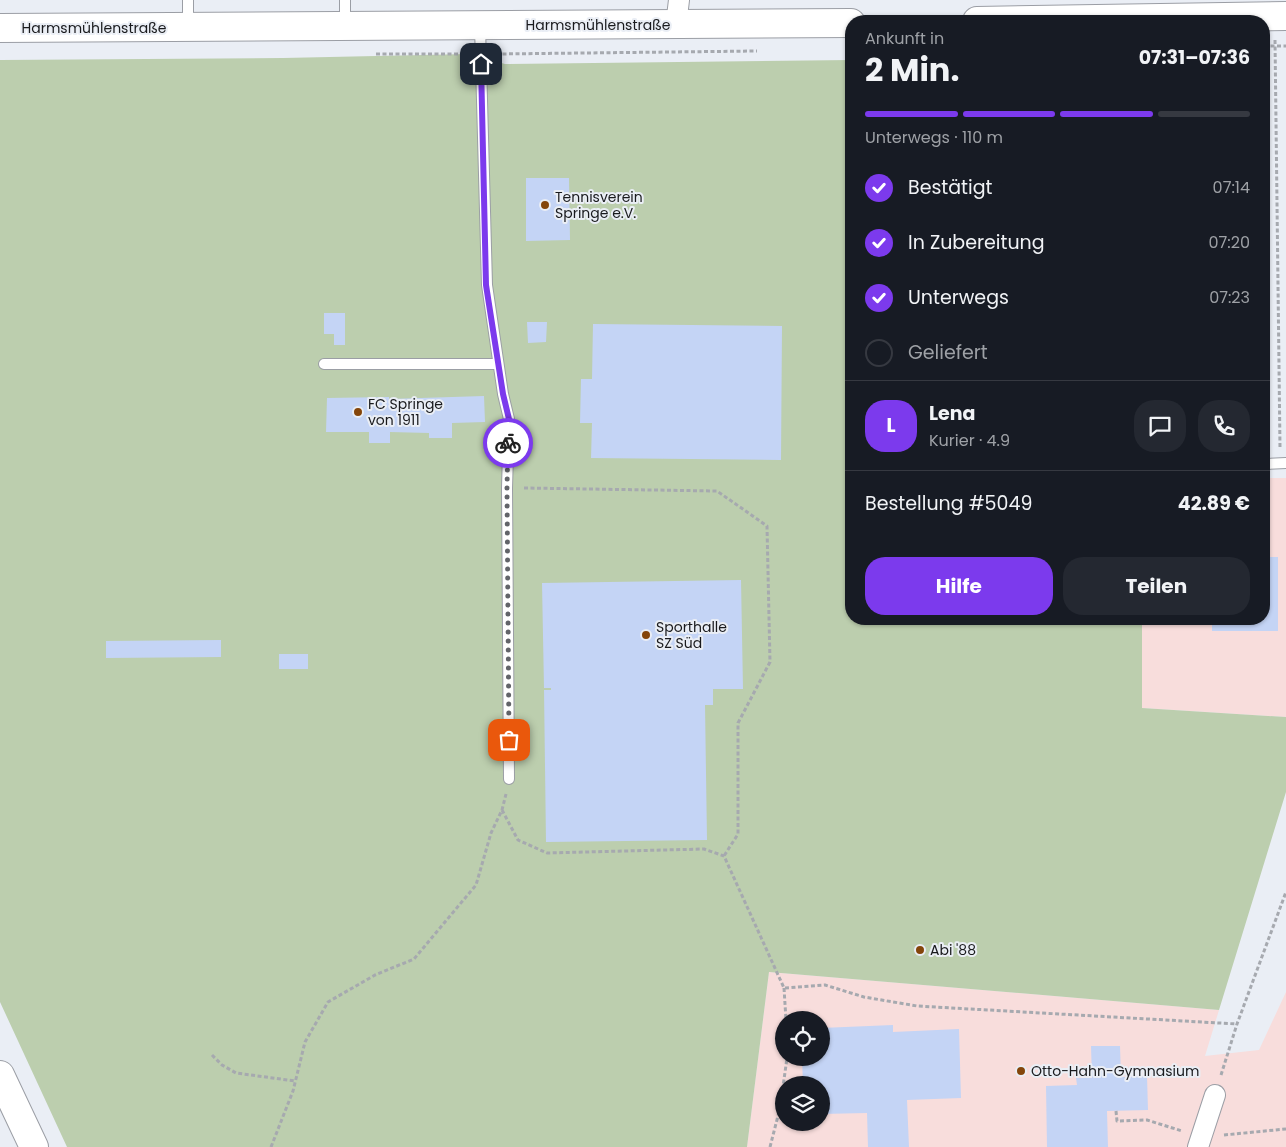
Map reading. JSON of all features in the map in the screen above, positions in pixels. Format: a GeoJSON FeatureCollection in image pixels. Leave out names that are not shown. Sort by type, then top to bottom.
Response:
{"type":"FeatureCollection","features":[{"type":"Feature","properties":{"kind":"main road","name":"Harmsmühlenstraße"},"geometry":{"type":"LineString","coordinates":[[0,28],[480,26],[678,13],[845,23]]}},
{"type":"Feature","properties":{"kind":"main road"},"geometry":{"type":"LineString","coordinates":[[0,1075],[34,1147]]}},
{"type":"Feature","properties":{"kind":"street"},"geometry":{"type":"LineString","coordinates":[[1198,1147],[1215,1095]]}},
{"type":"Feature","properties":{"kind":"lane"},"geometry":{"type":"LineString","coordinates":[[188,0],[188,28]]}},
{"type":"Feature","properties":{"kind":"lane"},"geometry":{"type":"LineString","coordinates":[[345,0],[345,27]]}},
{"type":"Feature","properties":{"kind":"lane"},"geometry":{"type":"LineString","coordinates":[[480,26],[486,285],[503,394],[509,419],[507,488],[509,779]]}},
{"type":"Feature","properties":{"kind":"lane"},"geometry":{"type":"LineString","coordinates":[[324,364],[498,364]]}},
{"type":"Feature","properties":{"kind":"lane"},"geometry":{"type":"LineString","coordinates":[[1270,464],[1286,464]]}},
{"type":"Feature","properties":{"kind":"path"},"geometry":{"type":"LineString","coordinates":[[1280,16],[1275,46],[1280,453]]}},
{"type":"Feature","properties":{"kind":"path"},"geometry":{"type":"LineString","coordinates":[[1270,46],[1286,46]]}},
{"type":"Feature","properties":{"kind":"path"},"geometry":{"type":"LineString","coordinates":[[507,488],[717,491],[768,526],[770,662],[738,723],[738,834],[724,856]]}},
{"type":"Feature","properties":{"kind":"path"},"geometry":{"type":"LineString","coordinates":[[271,1147],[293,1091],[305,1042],[328,1002],[375,975],[414,959],[476,885],[491,833],[502,810],[509,779]]}},
{"type":"Feature","properties":{"kind":"path"},"geometry":{"type":"LineString","coordinates":[[502,810],[518,840],[547,852],[704,849],[724,856],[784,988],[785,1011]]}},
{"type":"Feature","properties":{"kind":"path"},"geometry":{"type":"LineString","coordinates":[[1215,1095],[1238,1024],[1286,892]]}},
{"type":"Feature","properties":{"kind":"path"},"geometry":{"type":"LineString","coordinates":[[784,988],[825,984],[864,997],[917,1006],[1238,1024]]}},
{"type":"Feature","properties":{"kind":"path"},"geometry":{"type":"LineString","coordinates":[[212,1055],[222,1065],[236,1073],[295,1081]]}},
{"type":"Feature","properties":{"kind":"path"},"geometry":{"type":"LineString","coordinates":[[770,1147],[780,1108],[786,1066]]}},
{"type":"Feature","properties":{"kind":"shaded area"},"geometry":{"type":"Polygon","coordinates":[[[1270,478],[1286,478],[1286,717],[1142,708],[1142,625],[1270,625],[1270,478]]]}},
{"type":"Feature","properties":{"kind":"shaded area","name":"Otto-Hahn-Gymnasium"},"geometry":{"type":"Polygon","coordinates":[[[769,972],[1219,1010],[1205,1056],[1259,1050],[1286,992],[1286,1147],[747,1147],[769,972]]]}},
{"type":"Feature","properties":{"kind":"green space"},"geometry":{"type":"Polygon","coordinates":[[[469,54],[505,64],[845,60],[845,625],[1142,625],[1142,708],[1286,717],[1286,792],[1219,1010],[769,972],[747,1147],[67,1147],[0,1002],[0,60],[283,58],[469,54]]]}},
{"type":"Feature","properties":{"kind":"building"},"geometry":{"type":"Polygon","coordinates":[[[526,178],[569,178],[570,240],[526,241],[526,178]]]}},
{"type":"Feature","properties":{"kind":"building"},"geometry":{"type":"Polygon","coordinates":[[[324,313],[345,313],[345,345],[334,345],[334,334],[324,334],[324,313]]]}},
{"type":"Feature","properties":{"kind":"building"},"geometry":{"type":"Polygon","coordinates":[[[527,322],[547,322],[546,342],[528,343],[527,322]]]}},
{"type":"Feature","properties":{"kind":"building"},"geometry":{"type":"Polygon","coordinates":[[[593,324],[782,326],[781,460],[591,458],[592,423],[580,423],[581,379],[592,379],[593,324]]]}},
{"type":"Feature","properties":{"kind":"building"},"geometry":{"type":"Polygon","coordinates":[[[484,396],[485,422],[452,423],[452,438],[429,438],[429,433],[390,432],[390,443],[369,443],[369,432],[326,432],[327,398],[389,397],[389,399],[484,396]]]}},
{"type":"Feature","properties":{"kind":"building"},"geometry":{"type":"Polygon","coordinates":[[[1270,557],[1278,557],[1278,631],[1212,631],[1212,625],[1270,625],[1270,557]]]}},
{"type":"Feature","properties":{"kind":"building"},"geometry":{"type":"Polygon","coordinates":[[[741,580],[743,689],[713,689],[713,705],[705,705],[707,840],[546,842],[544,690],[551,690],[551,688],[544,688],[542,583],[741,580]]]}},
{"type":"Feature","properties":{"kind":"building"},"geometry":{"type":"Polygon","coordinates":[[[221,640],[221,657],[106,658],[106,641],[221,640]]]}},
{"type":"Feature","properties":{"kind":"building"},"geometry":{"type":"Polygon","coordinates":[[[279,654],[308,654],[308,669],[279,669],[279,654]]]}},
{"type":"Feature","properties":{"kind":"building"},"geometry":{"type":"Polygon","coordinates":[[[893,1025],[893,1032],[959,1029],[961,1098],[907,1100],[909,1147],[868,1147],[867,1113],[830,1114],[830,1076],[803,1076],[802,1066],[830,1066],[830,1028],[893,1025]]]}},
{"type":"Feature","properties":{"kind":"building"},"geometry":{"type":"Polygon","coordinates":[[[1091,1046],[1120,1046],[1121,1077],[1147,1076],[1148,1110],[1107,1111],[1108,1147],[1047,1147],[1046,1086],[1077,1085],[1076,1078],[1092,1078],[1091,1046]]]}},
{"type":"Feature","properties":{"kind":"way so far"},"geometry":{"type":"LineString","coordinates":[[508,443],[509,740]]}},
{"type":"Feature","properties":{"kind":"place","name":"Tennisverein Springe e.V."},"geometry":{"type":"Point","coordinates":[545,205]}},
{"type":"Feature","properties":{"kind":"place","name":"FC Springe von 1911"},"geometry":{"type":"Point","coordinates":[358,412]}},
{"type":"Feature","properties":{"kind":"place","name":"Sporthalle SZ Süd"},"geometry":{"type":"Point","coordinates":[646,635]}},
{"type":"Feature","properties":{"kind":"place","name":"Abi '88"},"geometry":{"type":"Point","coordinates":[920,950]}},
{"type":"Feature","properties":{"kind":"place","name":"Otto-Hahn-Gymnasium"},"geometry":{"type":"Point","coordinates":[1021,1071]}},
{"type":"Feature","properties":{"kind":"route"},"geometry":{"type":"LineString","coordinates":[[481,64],[486,285],[503,394],[509,419],[508,443]]}}]}
